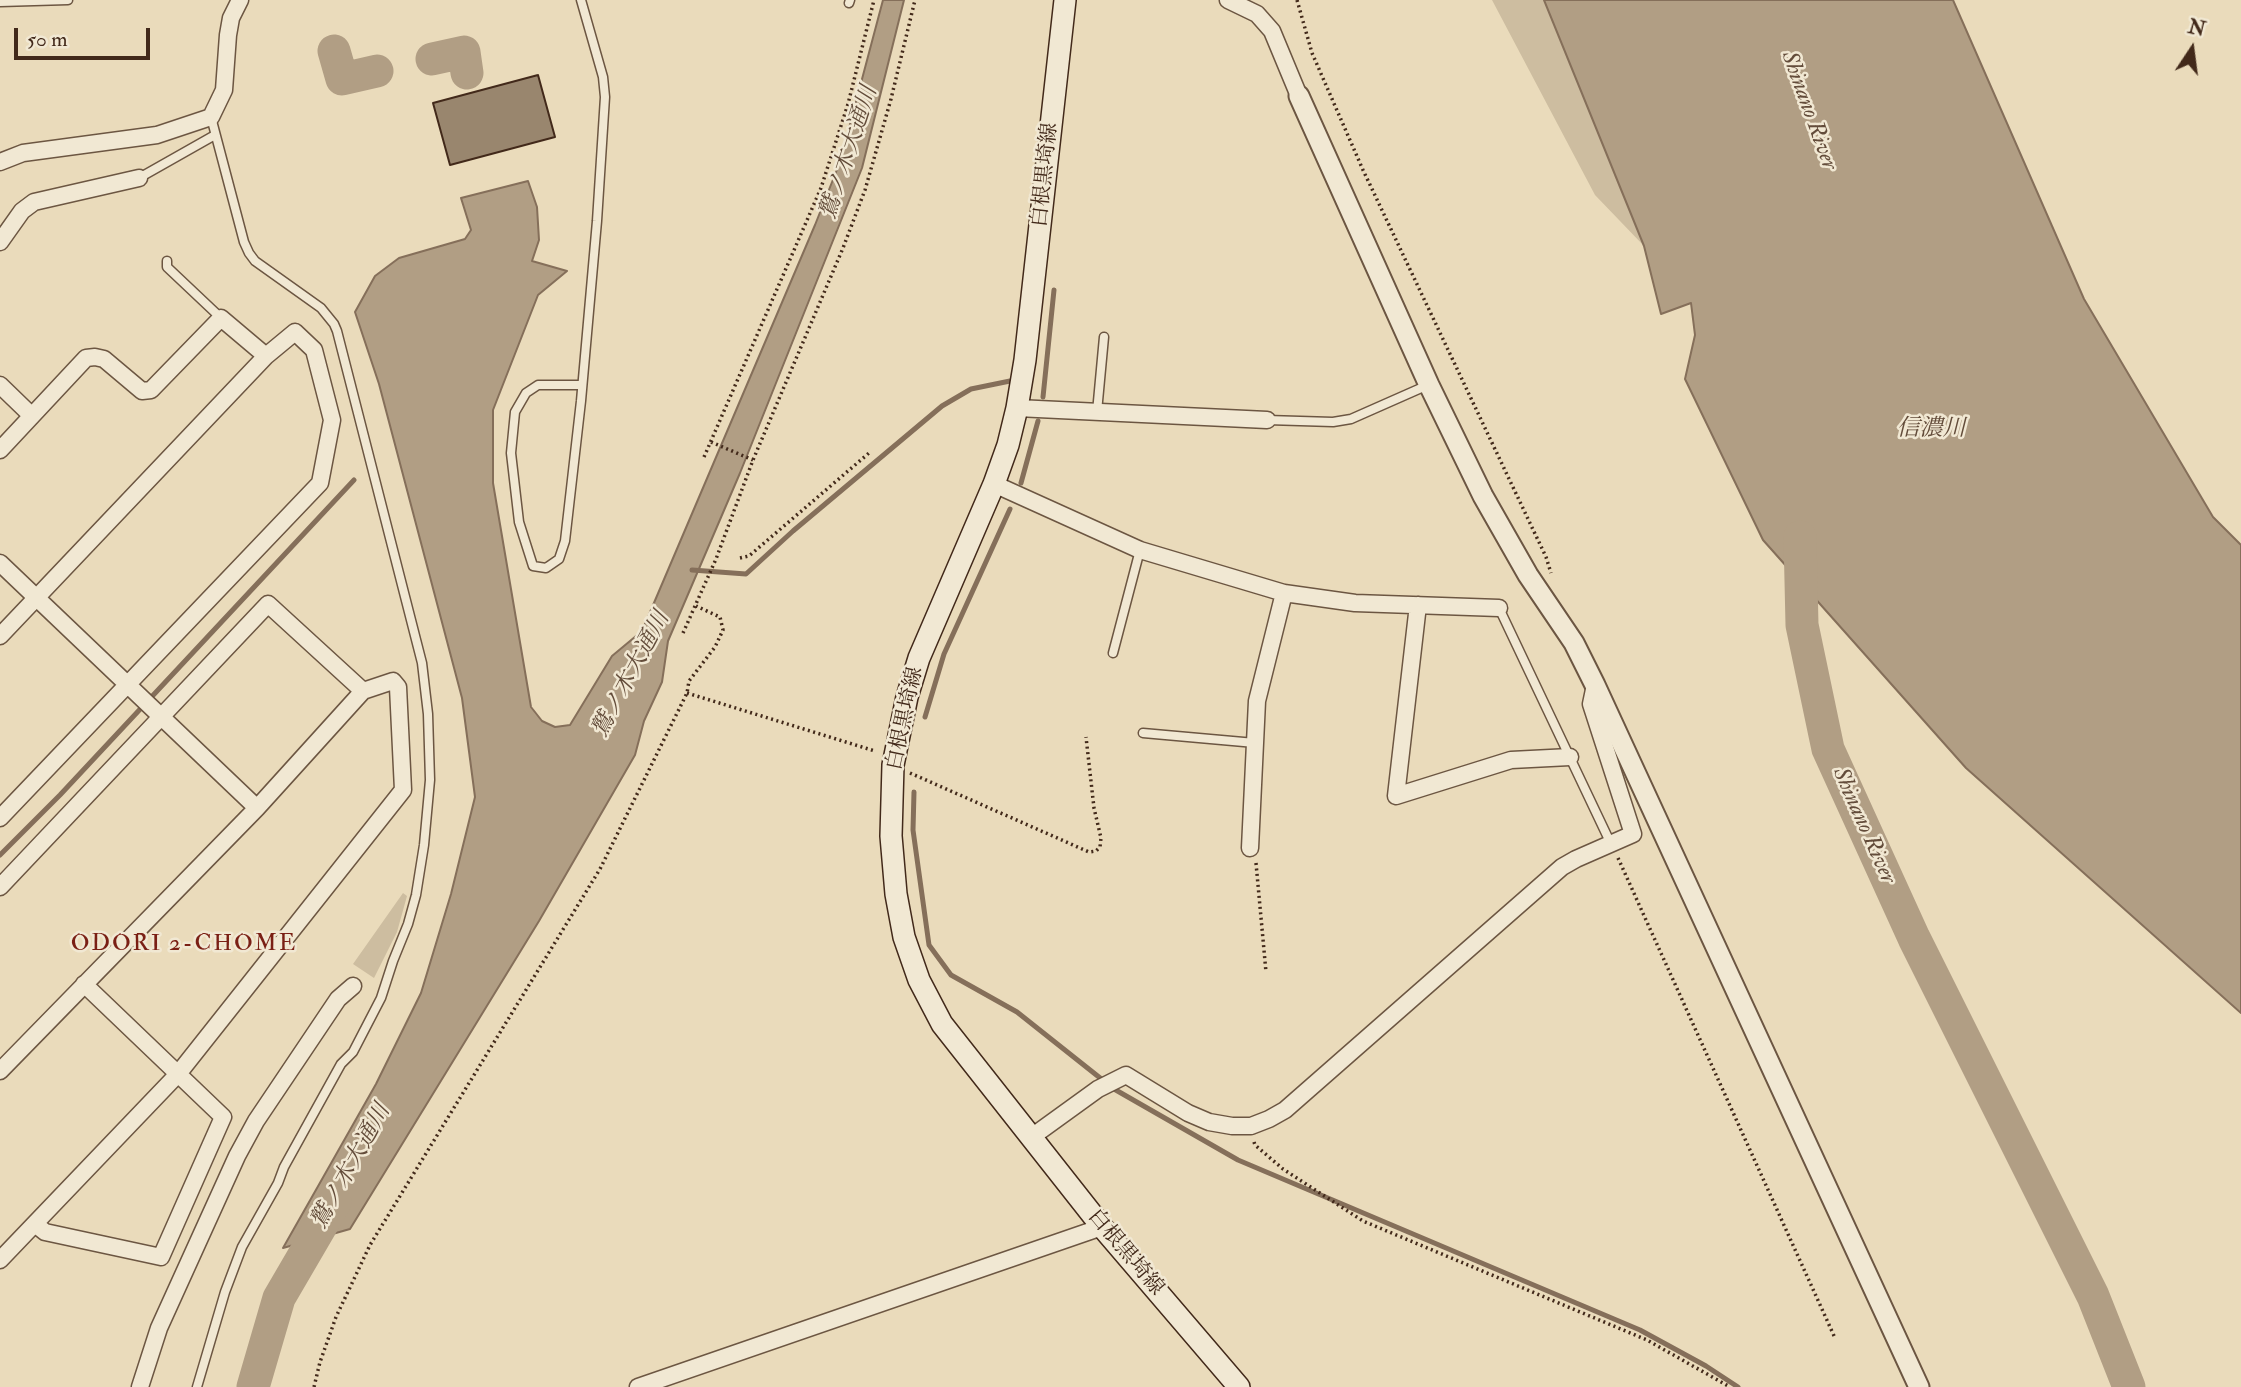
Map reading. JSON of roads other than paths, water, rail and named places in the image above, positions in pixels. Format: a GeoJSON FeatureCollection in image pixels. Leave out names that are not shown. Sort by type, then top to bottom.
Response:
{"type":"FeatureCollection","features":[{"type":"Feature","properties":{"kind":"main road","name":"白根黒埼線"},"geometry":{"type":"LineString","coordinates":[[1065,0],[1025,360],[1017,408],[1008,445],[994,484],[919,658],[907,697],[893,761],[891,836],[896,894],[904,937],[919,980],[942,1024],[1033,1136],[1102,1227],[1230,1383]]}},
{"type":"Feature","properties":{"kind":"street"},"geometry":{"type":"LineString","coordinates":[[0,162],[23,152],[157,135],[211,117],[224,89],[228,34],[231,18],[240,0]]}},
{"type":"Feature","properties":{"kind":"street"},"geometry":{"type":"LineString","coordinates":[[1228,0],[1257,15],[1272,31],[1429,385],[1483,496],[1528,576],[1574,643],[1595,685],[1919,1387]]}},
{"type":"Feature","properties":{"kind":"street"},"geometry":{"type":"LineString","coordinates":[[0,242],[22,211],[34,202],[139,178]]}},
{"type":"Feature","properties":{"kind":"street"},"geometry":{"type":"LineString","coordinates":[[0,450],[86,358],[104,359],[142,391],[151,390],[221,318],[266,356]]}},
{"type":"Feature","properties":{"kind":"street"},"geometry":{"type":"LineString","coordinates":[[0,636],[266,356],[295,332],[314,351],[332,420],[320,483],[0,818]]}},
{"type":"Feature","properties":{"kind":"street"},"geometry":{"type":"LineString","coordinates":[[0,385],[32,416]]}},
{"type":"Feature","properties":{"kind":"street"},"geometry":{"type":"LineString","coordinates":[[1017,408],[1267,420]]}},
{"type":"Feature","properties":{"kind":"street"},"geometry":{"type":"LineString","coordinates":[[994,484],[1140,550],[1284,593],[1355,603],[1499,608]]}},
{"type":"Feature","properties":{"kind":"street"},"geometry":{"type":"LineString","coordinates":[[0,563],[257,808]]}},
{"type":"Feature","properties":{"kind":"street"},"geometry":{"type":"LineString","coordinates":[[1250,848],[1257,701],[1284,593]]}},
{"type":"Feature","properties":{"kind":"street"},"geometry":{"type":"LineString","coordinates":[[0,887],[268,604],[363,691]]}},
{"type":"Feature","properties":{"kind":"street"},"geometry":{"type":"LineString","coordinates":[[1418,605],[1396,796],[1511,760],[1570,757]]}},
{"type":"Feature","properties":{"kind":"street"},"geometry":{"type":"LineString","coordinates":[[0,1072],[257,808],[363,691],[393,681],[398,687],[403,790],[178,1074],[0,1260]]}},
{"type":"Feature","properties":{"kind":"street"},"geometry":{"type":"LineString","coordinates":[[1033,1136],[1098,1089],[1126,1075],[1188,1113],[1209,1122],[1251,1126],[1285,1110],[1562,867],[1633,834],[1591,704],[1595,685]]}},
{"type":"Feature","properties":{"kind":"street"},"geometry":{"type":"LineString","coordinates":[[35,1224],[45,1232],[161,1257],[223,1117],[84,984]]}},
{"type":"Feature","properties":{"kind":"street"},"geometry":{"type":"LineString","coordinates":[[140,1387],[159,1328],[237,1156],[256,1121],[338,999],[353,986]]}},
{"type":"Feature","properties":{"kind":"street"},"geometry":{"type":"LineString","coordinates":[[638,1387],[1102,1227]]}},
{"type":"Feature","properties":{"kind":"lane"},"geometry":{"type":"LineString","coordinates":[[0,2],[68,0]]}},
{"type":"Feature","properties":{"kind":"lane"},"geometry":{"type":"LineString","coordinates":[[581,0],[603,76],[605,97],[597,221],[582,385],[565,541],[559,559],[546,568],[533,566],[519,522],[511,453],[515,412],[526,393],[538,385],[582,385]]}},
{"type":"Feature","properties":{"kind":"lane"},"geometry":{"type":"LineString","coordinates":[[197,1387],[216,1320],[242,1247],[341,1064],[353,1052],[381,998],[408,924],[420,875],[430,780],[428,714],[422,663],[337,331],[321,308],[255,261],[249,253],[211,117]]}},
{"type":"Feature","properties":{"kind":"lane"},"geometry":{"type":"LineString","coordinates":[[139,178],[215,135]]}},
{"type":"Feature","properties":{"kind":"lane"},"geometry":{"type":"LineString","coordinates":[[167,261],[167,267],[221,318]]}},
{"type":"Feature","properties":{"kind":"lane"},"geometry":{"type":"LineString","coordinates":[[1097,412],[1104,337]]}},
{"type":"Feature","properties":{"kind":"lane"},"geometry":{"type":"LineString","coordinates":[[1267,420],[1333,422],[1351,419],[1429,385]]}},
{"type":"Feature","properties":{"kind":"lane"},"geometry":{"type":"LineString","coordinates":[[1113,653],[1140,550]]}},
{"type":"Feature","properties":{"kind":"lane"},"geometry":{"type":"LineString","coordinates":[[1499,608],[1611,844]]}},
{"type":"Feature","properties":{"kind":"lane"},"geometry":{"type":"LineString","coordinates":[[1143,733],[1255,743]]}},
{"type":"Feature","properties":{"kind":"water"},"geometry":{"type":"Polygon","coordinates":[[[883,0],[904,0],[862,168],[740,473],[668,641],[662,682],[644,721],[635,755],[539,921],[350,1229],[283,1248],[376,1084],[421,993],[451,894],[475,797],[462,698],[379,384],[355,312],[375,276],[399,258],[465,239],[471,230],[461,198],[528,181],[537,207],[539,240],[532,261],[567,271],[538,295],[493,410],[493,483],[531,707],[542,721],[555,727],[570,725],[612,656],[642,631],[840,162],[883,0]]]}},
{"type":"Feature","properties":{"kind":"water","name":"信濃川"},"geometry":{"type":"Polygon","coordinates":[[[1544,0],[1953,0],[2084,299],[2213,517],[2241,545],[2241,1013],[1966,768],[1763,540],[1685,379],[1695,335],[1691,303],[1661,314],[1644,246],[1544,0]]]}},
{"type":"Feature","properties":{"kind":"waterway"},"geometry":{"type":"LineString","coordinates":[[334,51],[342,79],[377,71]]}},
{"type":"Feature","properties":{"kind":"waterway"},"geometry":{"type":"LineString","coordinates":[[432,59],[464,52],[467,73]]}},
{"type":"Feature","properties":{"kind":"waterway"},"geometry":{"type":"LineString","coordinates":[[1043,397],[1054,290]]}},
{"type":"Feature","properties":{"kind":"waterway"},"geometry":{"type":"LineString","coordinates":[[692,570],[746,574],[942,406],[971,389],[1010,381]]}},
{"type":"Feature","properties":{"kind":"waterway"},"geometry":{"type":"LineString","coordinates":[[1021,483],[1038,421]]}},
{"type":"Feature","properties":{"kind":"waterway"},"geometry":{"type":"LineString","coordinates":[[0,855],[60,795],[354,480]]}},
{"type":"Feature","properties":{"kind":"waterway"},"geometry":{"type":"LineString","coordinates":[[925,717],[944,654],[1010,509]]}},
{"type":"Feature","properties":{"kind":"waterway","name":"Shinano River"},"geometry":{"type":"LineString","coordinates":[[1800,537],[1802,625],[1828,749],[1914,938],[2093,1296],[2129,1387]]}},
{"type":"Feature","properties":{"kind":"waterway"},"geometry":{"type":"LineString","coordinates":[[914,792],[913,830],[929,945],[951,975],[1017,1012],[1114,1089],[1238,1160],[1640,1330],[1738,1387]]}},
{"type":"Feature","properties":{"kind":"waterway","name":"鷲ノ木大通川"},"geometry":{"type":"LineString","coordinates":[[253,1387],[279,1298],[335,1202]]}},
{"type":"Feature","properties":{"kind":"district","name":"ODORI 2-CHOME"},"geometry":{"type":"Point","coordinates":[184,945]}}]}
